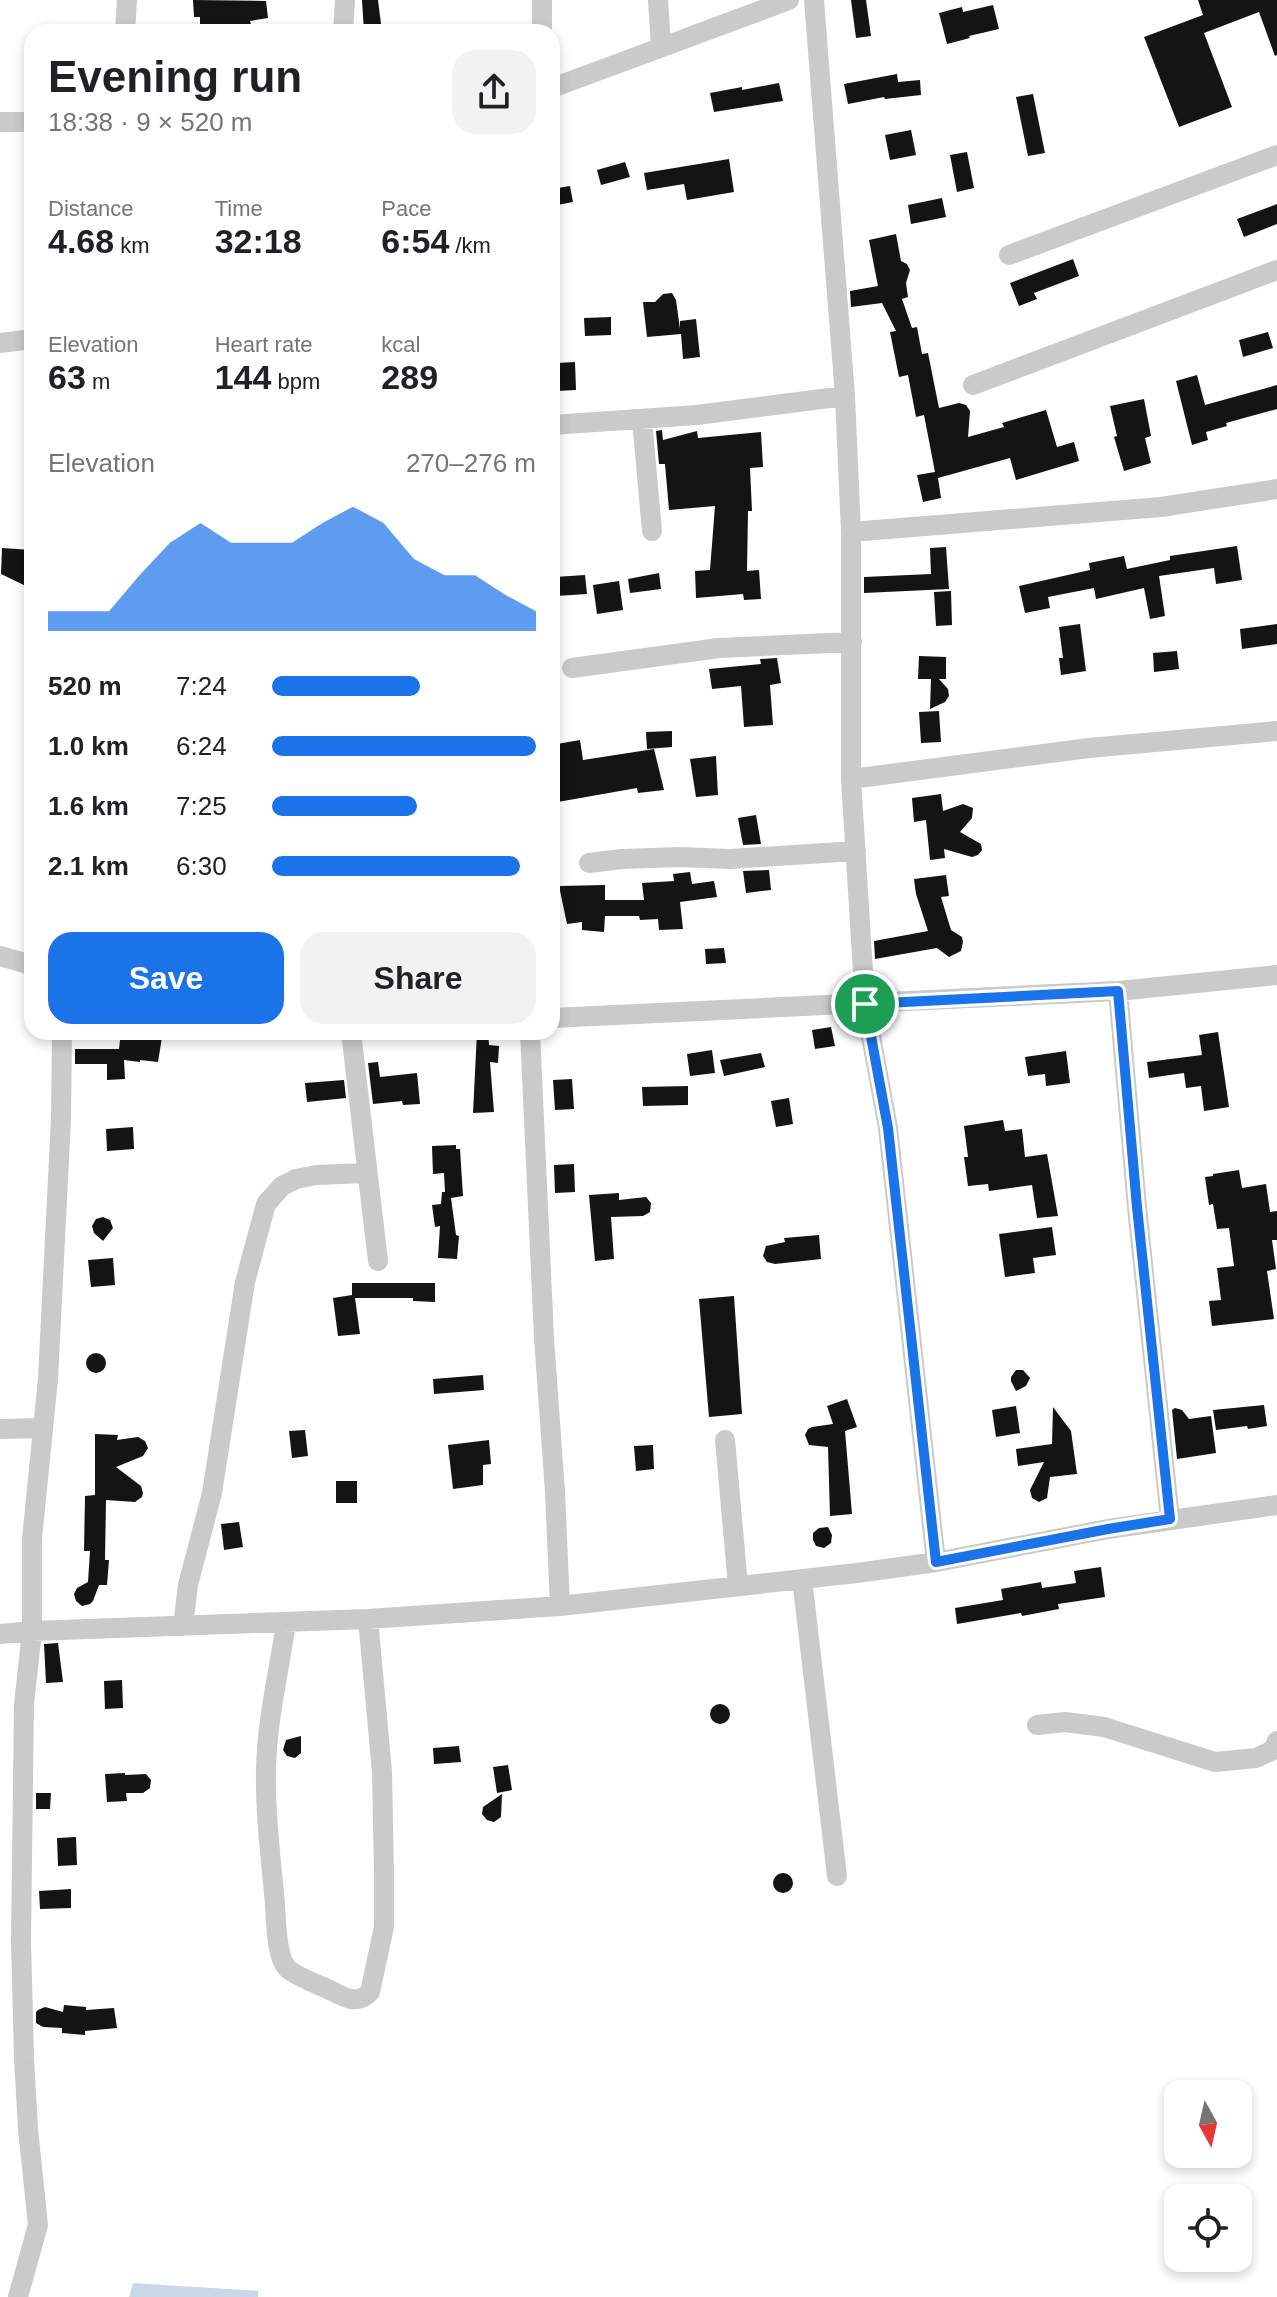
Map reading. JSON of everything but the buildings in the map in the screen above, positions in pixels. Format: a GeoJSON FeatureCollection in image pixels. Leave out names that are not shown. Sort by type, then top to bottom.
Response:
{"type":"FeatureCollection","features":[{"type":"Feature","properties":{"kind":"street"},"geometry":{"type":"LineString","coordinates":[[126,24],[127,0]]}},
{"type":"Feature","properties":{"kind":"street"},"geometry":{"type":"LineString","coordinates":[[344,24],[345,0]]}},
{"type":"Feature","properties":{"kind":"street"},"geometry":{"type":"LineString","coordinates":[[542,0],[542,24]]}},
{"type":"Feature","properties":{"kind":"street"},"geometry":{"type":"LineString","coordinates":[[658,0],[661,47]]}},
{"type":"Feature","properties":{"kind":"street"},"geometry":{"type":"LineString","coordinates":[[560,85],[789,0]]}},
{"type":"Feature","properties":{"kind":"street"},"geometry":{"type":"LineString","coordinates":[[814,0],[845,396],[851,532],[851,779],[865,1004],[888,1128],[936,1562]]}},
{"type":"Feature","properties":{"kind":"street"},"geometry":{"type":"LineString","coordinates":[[0,122],[24,122]]}},
{"type":"Feature","properties":{"kind":"street"},"geometry":{"type":"LineString","coordinates":[[1009,255],[1277,155]]}},
{"type":"Feature","properties":{"kind":"street"},"geometry":{"type":"LineString","coordinates":[[973,385],[1277,270]]}},
{"type":"Feature","properties":{"kind":"street"},"geometry":{"type":"LineString","coordinates":[[0,343],[24,340]]}},
{"type":"Feature","properties":{"kind":"street"},"geometry":{"type":"LineString","coordinates":[[560,425],[697,415],[845,396]]}},
{"type":"Feature","properties":{"kind":"street"},"geometry":{"type":"LineString","coordinates":[[642,420],[652,531]]}},
{"type":"Feature","properties":{"kind":"street"},"geometry":{"type":"LineString","coordinates":[[851,532],[1161,507],[1277,489]]}},
{"type":"Feature","properties":{"kind":"street"},"geometry":{"type":"LineString","coordinates":[[572,668],[719,648],[852,642]]}},
{"type":"Feature","properties":{"kind":"street"},"geometry":{"type":"LineString","coordinates":[[851,779],[1089,748],[1277,731]]}},
{"type":"Feature","properties":{"kind":"street"},"geometry":{"type":"LineString","coordinates":[[589,863],[622,859],[730,859],[856,851]]}},
{"type":"Feature","properties":{"kind":"street"},"geometry":{"type":"LineString","coordinates":[[0,956],[24,963]]}},
{"type":"Feature","properties":{"kind":"street"},"geometry":{"type":"LineString","coordinates":[[560,1018],[1118,991],[1277,975]]}},
{"type":"Feature","properties":{"kind":"street"},"geometry":{"type":"LineString","coordinates":[[1118,991],[1170,1519]]}},
{"type":"Feature","properties":{"kind":"street"},"geometry":{"type":"LineString","coordinates":[[18,2297],[38,2225],[28,2129],[21,1941],[24,1704],[32,1631],[32,1539],[48,1379],[62,1040]]}},
{"type":"Feature","properties":{"kind":"street"},"geometry":{"type":"LineString","coordinates":[[352,1040],[378,1261]]}},
{"type":"Feature","properties":{"kind":"street"},"geometry":{"type":"LineString","coordinates":[[530,1040],[560,1606]]}},
{"type":"Feature","properties":{"kind":"street"},"geometry":{"type":"LineString","coordinates":[[183,1626],[188,1585],[212,1493],[243,1292],[266,1204],[282,1186],[296,1179],[367,1173]]}},
{"type":"Feature","properties":{"kind":"street"},"geometry":{"type":"LineString","coordinates":[[0,1429],[43,1428]]}},
{"type":"Feature","properties":{"kind":"street"},"geometry":{"type":"LineString","coordinates":[[725,1440],[738,1586]]}},
{"type":"Feature","properties":{"kind":"street"},"geometry":{"type":"LineString","coordinates":[[0,1634],[368,1619],[560,1606],[936,1562],[1108,1529],[1277,1505]]}},
{"type":"Feature","properties":{"kind":"street"},"geometry":{"type":"LineString","coordinates":[[802,1579],[837,1876]]}},
{"type":"Feature","properties":{"kind":"street"},"geometry":{"type":"LineString","coordinates":[[286,1623],[266,1767],[279,1945],[287,1969],[345,1998],[358,2001],[370,1992],[384,1927],[382,1772],[368,1619]]}},
{"type":"Feature","properties":{"kind":"street"},"geometry":{"type":"LineString","coordinates":[[1037,1725],[1065,1722],[1104,1727],[1215,1762],[1256,1758],[1273,1750],[1277,1741]]}},
{"type":"Feature","properties":{"kind":"water"},"geometry":{"type":"Polygon","coordinates":[[[133,2283],[258,2291],[258,2297],[129,2297],[133,2283]]]}},
{"type":"Feature","properties":{"kind":"route"},"geometry":{"type":"LineString","coordinates":[[1118,991],[1170,1519],[936,1562],[888,1128],[865,1004],[1118,991]]}}]}
